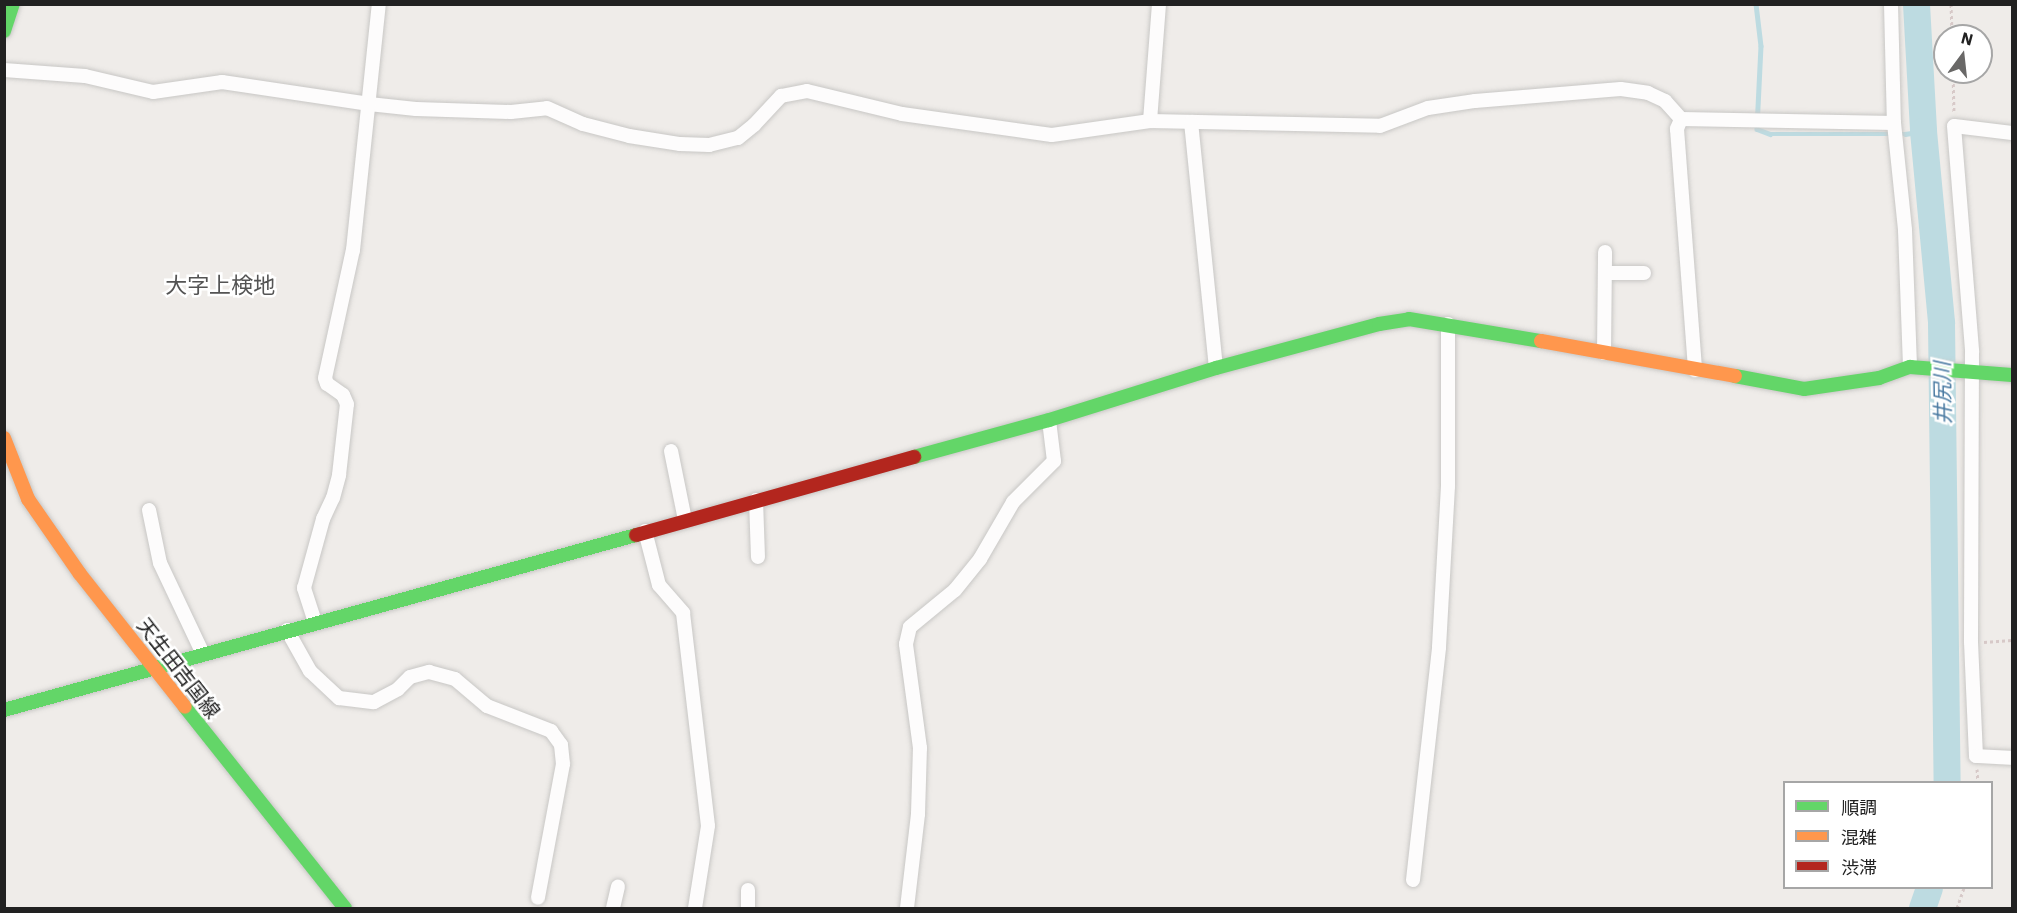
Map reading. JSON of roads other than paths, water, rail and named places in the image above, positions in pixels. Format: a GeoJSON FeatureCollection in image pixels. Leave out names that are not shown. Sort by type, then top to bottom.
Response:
{"type":"FeatureCollection","features":[{"type":"Feature","properties":{"kind":"street"},"geometry":{"type":"LineString","coordinates":[[4,31],[12,4]]}},
{"type":"Feature","properties":{"kind":"street"},"geometry":{"type":"LineString","coordinates":[[315,622],[304,588],[323,519],[336,487],[347,404],[343,395],[327,384],[325,378],[353,250],[379,4]]}},
{"type":"Feature","properties":{"kind":"street"},"geometry":{"type":"LineString","coordinates":[[1150,121],[1159,4]]}},
{"type":"Feature","properties":{"kind":"street"},"geometry":{"type":"LineString","coordinates":[[1891,4],[1894,123],[1905,230],[1915,368]]}},
{"type":"Feature","properties":{"kind":"street"},"geometry":{"type":"LineString","coordinates":[[4,70],[85,76],[153,92],[222,82],[369,104],[475,112],[547,108],[584,124],[629,136],[680,144],[709,145],[738,138],[754,125],[781,96],[799,92],[924,117],[1052,135],[1150,121],[1380,126],[1428,108],[1475,101],[1621,89],[1665,101],[1681,119],[1894,123]]}},
{"type":"Feature","properties":{"kind":"street"},"geometry":{"type":"LineString","coordinates":[[1681,119],[1677,129],[1695,370]]}},
{"type":"Feature","properties":{"kind":"street"},"geometry":{"type":"LineString","coordinates":[[1191,122],[1216,368]]}},
{"type":"Feature","properties":{"kind":"street"},"geometry":{"type":"LineString","coordinates":[[2013,133],[1954,126],[1968,291],[1971,642],[1976,756],[2013,758]]}},
{"type":"Feature","properties":{"kind":"street"},"geometry":{"type":"LineString","coordinates":[[1604,353],[1605,252]]}},
{"type":"Feature","properties":{"kind":"street"},"geometry":{"type":"LineString","coordinates":[[1605,273],[1644,273]]}},
{"type":"Feature","properties":{"kind":"street"},"geometry":{"type":"LineString","coordinates":[[4,710],[1049,420],[1216,368],[1379,324],[1409,319],[1448,324],[1804,389],[1879,378],[1915,368],[2013,375]]}},
{"type":"Feature","properties":{"kind":"street"},"geometry":{"type":"LineString","coordinates":[[1413,880],[1439,647],[1448,486],[1448,324]]}},
{"type":"Feature","properties":{"kind":"street"},"geometry":{"type":"LineString","coordinates":[[907,909],[918,814],[920,748],[906,644],[910,627],[955,590],[980,559],[1013,502],[1054,461],[1049,420]]}},
{"type":"Feature","properties":{"kind":"street","name":"天生田吉国線"},"geometry":{"type":"LineString","coordinates":[[4,438],[8,464],[59,545],[226,760],[292,838],[345,909]]}},
{"type":"Feature","properties":{"kind":"street"},"geometry":{"type":"LineString","coordinates":[[671,451],[686,520]]}},
{"type":"Feature","properties":{"kind":"street"},"geometry":{"type":"LineString","coordinates":[[756,500],[758,557]]}},
{"type":"Feature","properties":{"kind":"street"},"geometry":{"type":"LineString","coordinates":[[149,510],[160,563],[203,654]]}},
{"type":"Feature","properties":{"kind":"street"},"geometry":{"type":"LineString","coordinates":[[645,531],[659,585],[683,613],[708,826],[695,909]]}},
{"type":"Feature","properties":{"kind":"street"},"geometry":{"type":"LineString","coordinates":[[287,630],[310,671],[339,698],[374,702],[398,688],[410,677],[429,672],[455,679],[487,706],[551,731],[561,745],[563,764],[538,898]]}},
{"type":"Feature","properties":{"kind":"street"},"geometry":{"type":"LineString","coordinates":[[613,909],[618,887]]}},
{"type":"Feature","properties":{"kind":"street"},"geometry":{"type":"LineString","coordinates":[[748,890],[748,909]]}},
{"type":"Feature","properties":{"kind":"waterway"},"geometry":{"type":"LineString","coordinates":[[1756,4],[1761,46],[1757,129],[1770,134],[1905,134],[1923,131]]}},
{"type":"Feature","properties":{"kind":"waterway","name":"井尻川"},"geometry":{"type":"LineString","coordinates":[[1916,4],[1923,131],[1941,323],[1947,781]]}},
{"type":"Feature","properties":{"kind":"waterway","name":"井尻川"},"geometry":{"type":"LineString","coordinates":[[1922,908],[1929,889]]}},
{"type":"Feature","properties":{"kind":"district","name":"大字上検地"},"geometry":{"type":"Point","coordinates":[220,285]}}]}
